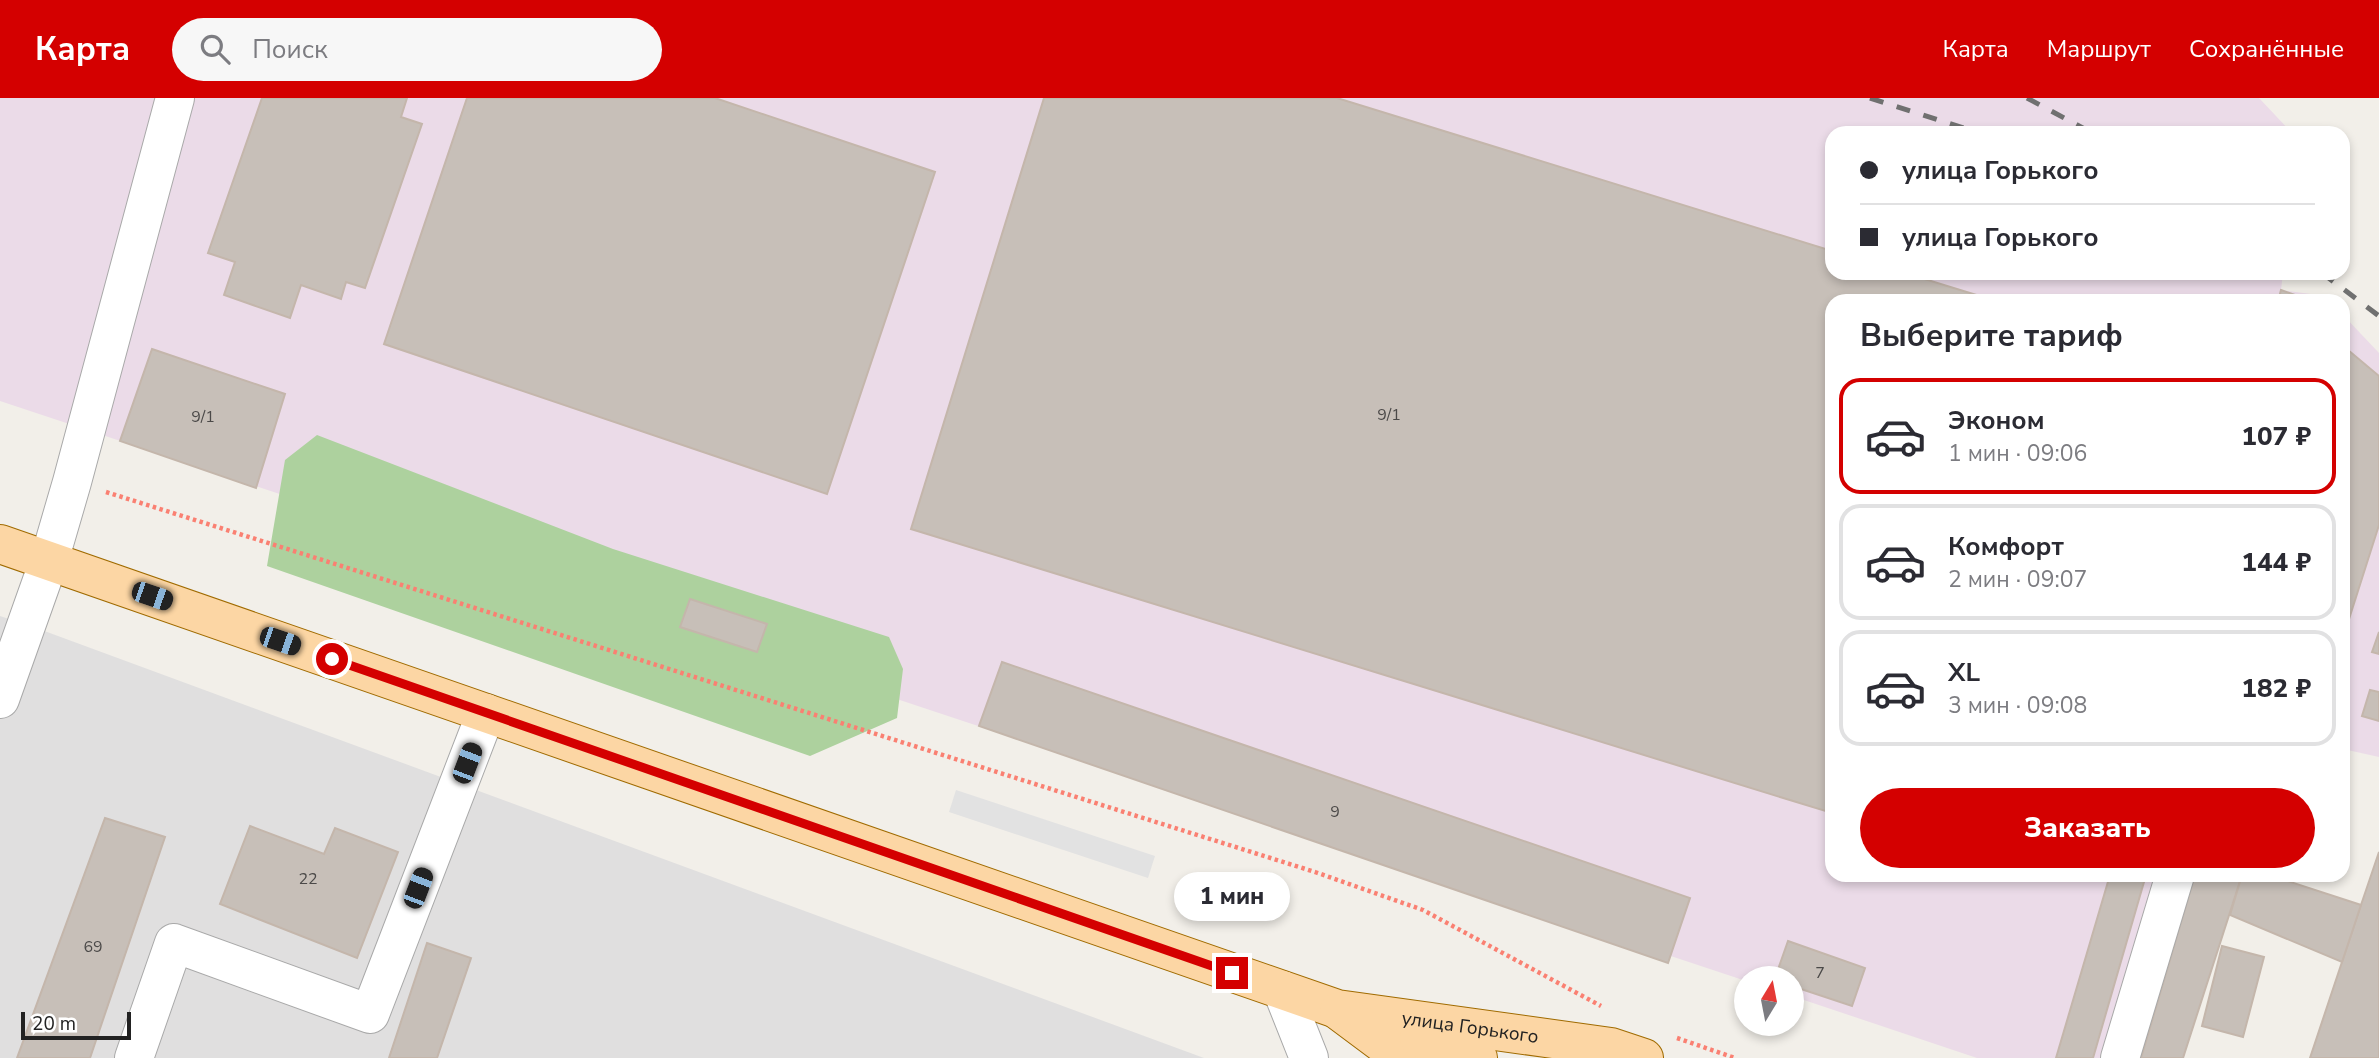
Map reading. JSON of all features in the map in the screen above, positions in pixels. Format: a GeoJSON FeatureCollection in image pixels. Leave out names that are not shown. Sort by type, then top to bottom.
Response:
{"type":"FeatureCollection","features":[{"type":"Feature","properties":{"kind":"main road","name":"улица Горького"},"geometry":{"type":"LineString","coordinates":[[0,544],[1337,1009],[1611,1047],[1644,1058]]}},
{"type":"Feature","properties":{"kind":"main road","name":"улица Горького"},"geometry":{"type":"LineString","coordinates":[[1337,1009],[1402,1058]]}},
{"type":"Feature","properties":{"kind":"main road"},"geometry":{"type":"LineString","coordinates":[[1337,1009],[1478,1058]]}},
{"type":"Feature","properties":{"kind":"street"},"geometry":{"type":"LineString","coordinates":[[0,698],[49,561],[175,98]]}},
{"type":"Feature","properties":{"kind":"street"},"geometry":{"type":"LineString","coordinates":[[134,1058],[174,943],[370,1014],[486,713]]}},
{"type":"Feature","properties":{"kind":"street"},"geometry":{"type":"LineString","coordinates":[[2120,1058],[2173,882]]}},
{"type":"Feature","properties":{"kind":"street"},"geometry":{"type":"LineString","coordinates":[[1282,990],[1309,1058]]}},
{"type":"Feature","properties":{"kind":"path"},"geometry":{"type":"LineString","coordinates":[[72,482],[1315,872],[1423,910],[1603,1007]]}},
{"type":"Feature","properties":{"kind":"path"},"geometry":{"type":"LineString","coordinates":[[1675,1037],[1735,1058]]}},
{"type":"Feature","properties":{"kind":"shaded area"},"geometry":{"type":"Polygon","coordinates":[[[0,98],[2259,98],[2285,126],[1825,126],[1825,280],[2282,280],[2281,290],[2311,294],[1825,294],[1825,882],[2240,882],[2183,1058],[1977,1058],[1804,1000],[1804,966],[1734,966],[1734,977],[0,401],[0,98]]]}},
{"type":"Feature","properties":{"kind":"shaded area"},"geometry":{"type":"Polygon","coordinates":[[[2350,322],[2379,353],[2379,757],[2350,751],[2350,322]]]}},
{"type":"Feature","properties":{"kind":"shaded area"},"geometry":{"type":"Polygon","coordinates":[[[0,616],[39,629],[1204,1058],[0,1058],[0,616]]]}},
{"type":"Feature","properties":{"kind":"shaded area"},"geometry":{"type":"Polygon","coordinates":[[[956,790],[1155,856],[1148,878],[949,812],[956,790]]]}},
{"type":"Feature","properties":{"kind":"green space"},"geometry":{"type":"Polygon","coordinates":[[[317,435],[613,549],[889,637],[903,669],[897,718],[810,756],[267,566],[285,460],[317,435]]]}},
{"type":"Feature","properties":{"kind":"building"},"geometry":{"type":"Polygon","coordinates":[[[262,98],[407,98],[401,117],[422,124],[365,288],[346,282],[341,299],[301,285],[290,318],[224,295],[235,262],[208,253],[262,98]]]}},
{"type":"Feature","properties":{"kind":"building"},"geometry":{"type":"Polygon","coordinates":[[[467,98],[715,98],[935,172],[827,494],[384,344],[467,98]]]}},
{"type":"Feature","properties":{"kind":"building"},"geometry":{"type":"Polygon","coordinates":[[[1044,98],[1337,98],[1825,249],[1825,280],[1928,280],[1973,294],[1825,294],[1825,811],[911,529],[1044,98]]]}},
{"type":"Feature","properties":{"kind":"building"},"geometry":{"type":"Polygon","coordinates":[[[152,349],[285,394],[256,488],[120,441],[152,349]]]}},
{"type":"Feature","properties":{"kind":"building"},"geometry":{"type":"Polygon","coordinates":[[[2350,352],[2379,376],[2379,525],[2350,616],[2350,352]]]}},
{"type":"Feature","properties":{"kind":"building"},"geometry":{"type":"Polygon","coordinates":[[[690,599],[767,624],[757,652],[680,627],[690,599]]]}},
{"type":"Feature","properties":{"kind":"building"},"geometry":{"type":"Polygon","coordinates":[[[2379,632],[2379,654],[2372,652],[2379,632]]]}},
{"type":"Feature","properties":{"kind":"building"},"geometry":{"type":"Polygon","coordinates":[[[1002,662],[1690,898],[1668,963],[979,726],[1002,662]]]}},
{"type":"Feature","properties":{"kind":"building"},"geometry":{"type":"Polygon","coordinates":[[[2370,690],[2379,692],[2379,721],[2362,716],[2370,690]]]}},
{"type":"Feature","properties":{"kind":"building"},"geometry":{"type":"Polygon","coordinates":[[[105,818],[165,837],[90,1058],[17,1058],[105,818]]]}},
{"type":"Feature","properties":{"kind":"building"},"geometry":{"type":"Polygon","coordinates":[[[250,826],[324,854],[335,828],[398,852],[357,958],[220,904],[250,826]]]}},
{"type":"Feature","properties":{"kind":"building"},"geometry":{"type":"Polygon","coordinates":[[[2379,852],[2379,1058],[2310,1058],[2361,905],[2379,852]]]}},
{"type":"Feature","properties":{"kind":"building"},"geometry":{"type":"Polygon","coordinates":[[[2108,882],[2144,882],[2093,1058],[2056,1058],[2108,882]]]}},
{"type":"Feature","properties":{"kind":"building"},"geometry":{"type":"Polygon","coordinates":[[[2193,882],[2240,882],[2183,1058],[2141,1058],[2193,882]]]}},
{"type":"Feature","properties":{"kind":"building"},"geometry":{"type":"Polygon","coordinates":[[[2240,882],[2290,882],[2361,905],[2342,962],[2230,915],[2240,882]]]}},
{"type":"Feature","properties":{"kind":"building"},"geometry":{"type":"Polygon","coordinates":[[[1788,941],[1865,968],[1852,1006],[1804,990],[1804,966],[1779,966],[1788,941]]]}},
{"type":"Feature","properties":{"kind":"building"},"geometry":{"type":"Polygon","coordinates":[[[427,943],[471,958],[437,1058],[389,1058],[427,943]]]}},
{"type":"Feature","properties":{"kind":"building"},"geometry":{"type":"Polygon","coordinates":[[[2222,946],[2264,957],[2243,1037],[2202,1026],[2222,946]]]}},
{"type":"Feature","properties":{"kind":"railway"},"geometry":{"type":"LineString","coordinates":[[1870,98],[1957,126]]}},
{"type":"Feature","properties":{"kind":"railway"},"geometry":{"type":"LineString","coordinates":[[2027,98],[2079,126]]}},
{"type":"Feature","properties":{"kind":"railway"},"geometry":{"type":"LineString","coordinates":[[2331,280],[2350,294]]}},
{"type":"Feature","properties":{"kind":"railway"},"geometry":{"type":"LineString","coordinates":[[2350,294],[2379,316]]}},
{"type":"Feature","properties":{"kind":"route"},"geometry":{"type":"LineString","coordinates":[[332,659],[1232,973]]}}]}
